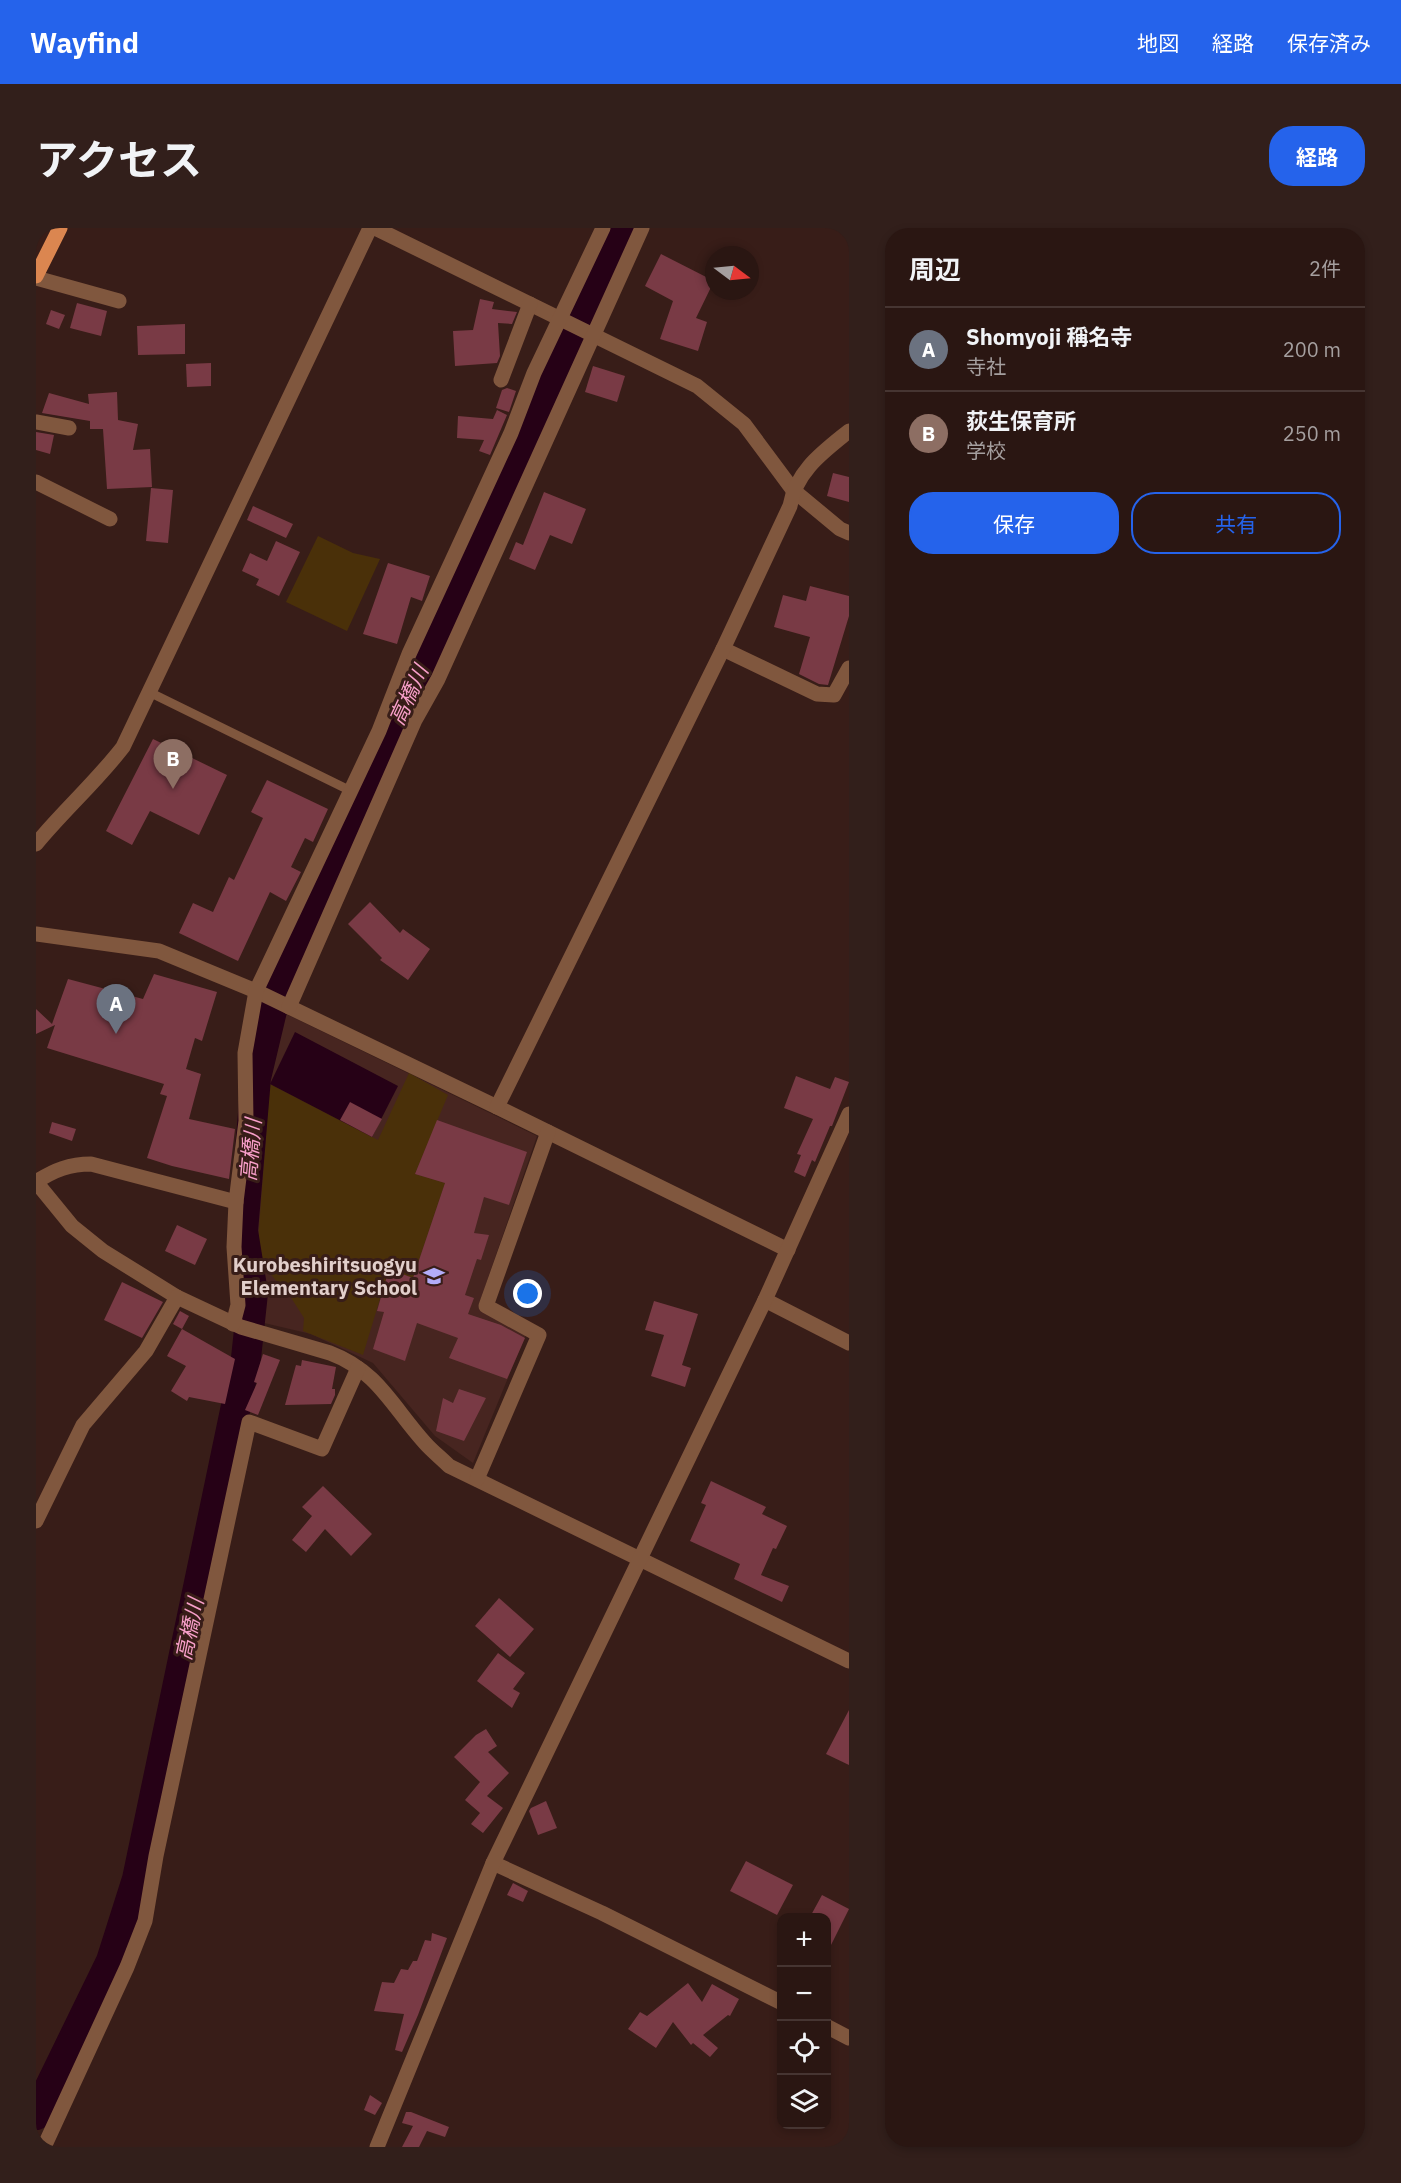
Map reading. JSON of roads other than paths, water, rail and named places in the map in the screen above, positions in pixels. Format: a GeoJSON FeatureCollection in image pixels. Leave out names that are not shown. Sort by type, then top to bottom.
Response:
{"type":"FeatureCollection","features":[{"type":"Feature","properties":{"kind":"main road"},"geometry":{"type":"LineString","coordinates":[[36,277],[60,228]]}},
{"type":"Feature","properties":{"kind":"street"},"geometry":{"type":"LineString","coordinates":[[36,844],[55,821],[103,773],[123,747],[373,228],[697,386],[744,424],[793,490],[849,534]]}},
{"type":"Feature","properties":{"kind":"street"},"geometry":{"type":"LineString","coordinates":[[233,1324],[238,1305],[234,1247],[236,1202],[246,1121],[245,1053],[256,991],[379,731],[409,654],[512,433],[534,373],[603,228]]}},
{"type":"Feature","properties":{"kind":"street"},"geometry":{"type":"LineString","coordinates":[[289,1007],[415,720],[438,679],[642,228]]}},
{"type":"Feature","properties":{"kind":"street"},"geometry":{"type":"LineString","coordinates":[[36,277],[119,301]]}},
{"type":"Feature","properties":{"kind":"street"},"geometry":{"type":"LineString","coordinates":[[501,380],[530,304]]}},
{"type":"Feature","properties":{"kind":"street"},"geometry":{"type":"LineString","coordinates":[[36,422],[69,428]]}},
{"type":"Feature","properties":{"kind":"street"},"geometry":{"type":"LineString","coordinates":[[497,1107],[723,649],[790,506],[793,490],[812,462],[849,430]]}},
{"type":"Feature","properties":{"kind":"street"},"geometry":{"type":"LineString","coordinates":[[36,482],[110,519]]}},
{"type":"Feature","properties":{"kind":"street"},"geometry":{"type":"LineString","coordinates":[[723,649],[818,694],[834,695],[849,668]]}},
{"type":"Feature","properties":{"kind":"street"},"geometry":{"type":"LineString","coordinates":[[36,934],[159,951],[256,991],[788,1250]]}},
{"type":"Feature","properties":{"kind":"street"},"geometry":{"type":"LineString","coordinates":[[377,2147],[493,1863],[765,1300],[849,1114]]}},
{"type":"Feature","properties":{"kind":"street"},"geometry":{"type":"LineString","coordinates":[[477,1479],[539,1335],[486,1306],[549,1132]]}},
{"type":"Feature","properties":{"kind":"street"},"geometry":{"type":"LineString","coordinates":[[236,1202],[91,1164],[72,1164],[36,1182],[72,1226],[103,1251],[177,1298],[233,1324],[330,1353],[358,1368],[379,1384],[425,1444],[449,1466],[849,1661]]}},
{"type":"Feature","properties":{"kind":"street"},"geometry":{"type":"LineString","coordinates":[[36,1521],[83,1425],[146,1351],[177,1298]]}},
{"type":"Feature","properties":{"kind":"street"},"geometry":{"type":"LineString","coordinates":[[765,1300],[849,1343]]}},
{"type":"Feature","properties":{"kind":"street"},"geometry":{"type":"LineString","coordinates":[[36,2145],[42,2147],[127,1967],[146,1921],[156,1856],[249,1422],[322,1449],[358,1368]]}},
{"type":"Feature","properties":{"kind":"street"},"geometry":{"type":"LineString","coordinates":[[493,1863],[602,1913],[777,2000]]}},
{"type":"Feature","properties":{"kind":"street"},"geometry":{"type":"LineString","coordinates":[[831,2029],[849,2038]]}},
{"type":"Feature","properties":{"kind":"lane"},"geometry":{"type":"LineString","coordinates":[[149,692],[351,791]]}},
{"type":"Feature","properties":{"kind":"waterway","name":"高橋川"},"geometry":{"type":"LineString","coordinates":[[36,2115],[111,1961],[137,1879],[246,1358],[253,1293],[243,1231],[256,1078],[280,977],[465,577],[621,228]]}},
{"type":"Feature","properties":{"kind":"place","name":"荻生保育所"},"geometry":{"type":"Point","coordinates":[173,789]}},
{"type":"Feature","properties":{"kind":"place","name":"Shomyoji 稱名寺"},"geometry":{"type":"Point","coordinates":[116,1034]}},
{"type":"Feature","properties":{"kind":"place","name":"Kurobeshiritsuogyu Elementary School"},"geometry":{"type":"Point","coordinates":[434,1276]}}]}
